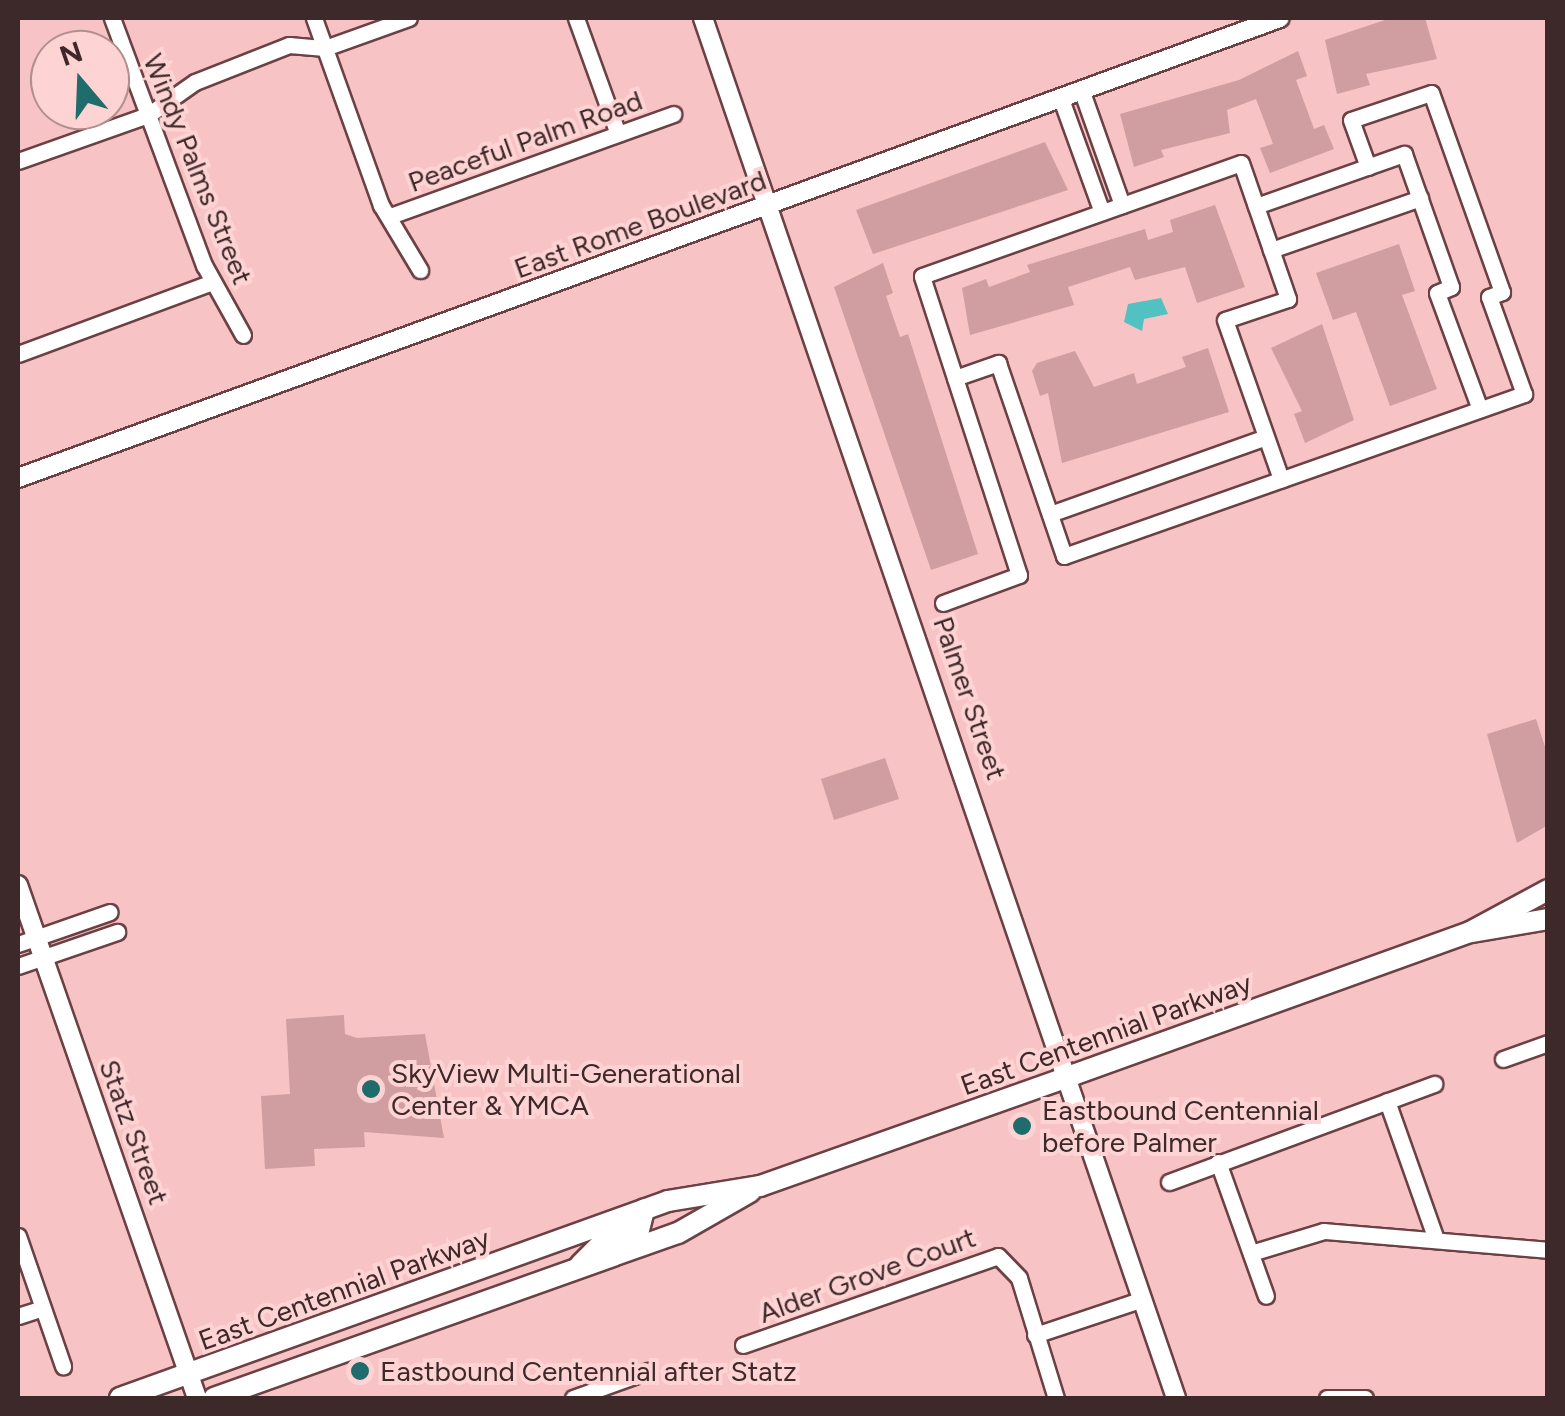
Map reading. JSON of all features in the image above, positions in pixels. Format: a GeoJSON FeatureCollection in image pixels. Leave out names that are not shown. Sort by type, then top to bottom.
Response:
{"type":"FeatureCollection","features":[{"type":"Feature","properties":{"kind":"main road","name":"East Centennial Parkway"},"geometry":{"type":"LineString","coordinates":[[120,1398],[644,1210],[760,1186],[1470,932],[1548,890]]}},
{"type":"Feature","properties":{"kind":"main road","name":"East Centennial Parkway"},"geometry":{"type":"LineString","coordinates":[[1470,932],[1548,919]]}},
{"type":"Feature","properties":{"kind":"main road","name":"East Centennial Parkway"},"geometry":{"type":"LineString","coordinates":[[214,1398],[678,1234],[760,1186]]}},
{"type":"Feature","properties":{"kind":"main road"},"geometry":{"type":"LineString","coordinates":[[575,1270],[601,1244],[640,1230],[644,1210]]}},
{"type":"Feature","properties":{"kind":"street","name":"Windy Palms Street"},"geometry":{"type":"LineString","coordinates":[[112,18],[212,282],[243,335]]}},
{"type":"Feature","properties":{"kind":"street"},"geometry":{"type":"LineString","coordinates":[[314,18],[381,205],[393,215],[420,270]]}},
{"type":"Feature","properties":{"kind":"street"},"geometry":{"type":"LineString","coordinates":[[18,161],[148,115],[196,82],[289,45],[325,48],[409,18]]}},
{"type":"Feature","properties":{"kind":"street"},"geometry":{"type":"LineString","coordinates":[[576,18],[618,134]]}},
{"type":"Feature","properties":{"kind":"street","name":"Palmer Street"},"geometry":{"type":"LineString","coordinates":[[704,18],[1072,1075],[1140,1300],[1176,1398]]}},
{"type":"Feature","properties":{"kind":"street","name":"East Rome Boulevard"},"geometry":{"type":"LineString","coordinates":[[18,478],[1280,18]]}},
{"type":"Feature","properties":{"kind":"street"},"geometry":{"type":"LineString","coordinates":[[1082,92],[1122,205]]}},
{"type":"Feature","properties":{"kind":"street"},"geometry":{"type":"LineString","coordinates":[[954,378],[998,363],[1064,556],[1524,394],[1489,297],[1502,292],[1431,93],[1351,120],[1368,167]]}},
{"type":"Feature","properties":{"kind":"street"},"geometry":{"type":"LineString","coordinates":[[1061,99],[1102,212]]}},
{"type":"Feature","properties":{"kind":"street","name":"Peaceful Palm Road"},"geometry":{"type":"LineString","coordinates":[[393,215],[673,114]]}},
{"type":"Feature","properties":{"kind":"street"},"geometry":{"type":"LineString","coordinates":[[1256,206],[1404,154],[1452,287],[1436,293],[1480,409]]}},
{"type":"Feature","properties":{"kind":"street"},"geometry":{"type":"LineString","coordinates":[[942,603],[1019,576],[922,276],[1240,164],[1288,298],[1225,320],[1281,479]]}},
{"type":"Feature","properties":{"kind":"street"},"geometry":{"type":"LineString","coordinates":[[1271,250],[1420,198]]}},
{"type":"Feature","properties":{"kind":"street"},"geometry":{"type":"LineString","coordinates":[[18,354],[212,282]]}},
{"type":"Feature","properties":{"kind":"street"},"geometry":{"type":"LineString","coordinates":[[1050,514],[1266,436]]}},
{"type":"Feature","properties":{"kind":"street","name":"Statz Street"},"geometry":{"type":"LineString","coordinates":[[18,885],[26,941],[42,958],[197,1398]]}},
{"type":"Feature","properties":{"kind":"street"},"geometry":{"type":"LineString","coordinates":[[26,941],[110,912]]}},
{"type":"Feature","properties":{"kind":"street"},"geometry":{"type":"LineString","coordinates":[[18,966],[117,932]]}},
{"type":"Feature","properties":{"kind":"street"},"geometry":{"type":"LineString","coordinates":[[1503,1059],[1548,1042]]}},
{"type":"Feature","properties":{"kind":"street"},"geometry":{"type":"LineString","coordinates":[[1169,1182],[1434,1084]]}},
{"type":"Feature","properties":{"kind":"street"},"geometry":{"type":"LineString","coordinates":[[1387,1102],[1436,1239]]}},
{"type":"Feature","properties":{"kind":"street"},"geometry":{"type":"LineString","coordinates":[[1218,1162],[1266,1296]]}},
{"type":"Feature","properties":{"kind":"street"},"geometry":{"type":"LineString","coordinates":[[1251,1253],[1324,1231],[1548,1250]]}},
{"type":"Feature","properties":{"kind":"street"},"geometry":{"type":"LineString","coordinates":[[18,1236],[64,1366]]}},
{"type":"Feature","properties":{"kind":"street","name":"Alder Grove Court"},"geometry":{"type":"LineString","coordinates":[[743,1345],[989,1255],[1008,1260],[1035,1336]]}},
{"type":"Feature","properties":{"kind":"street"},"geometry":{"type":"LineString","coordinates":[[1056,1398],[1035,1336],[1140,1300]]}},
{"type":"Feature","properties":{"kind":"street"},"geometry":{"type":"LineString","coordinates":[[18,1316],[42,1308]]}},
{"type":"Feature","properties":{"kind":"street"},"geometry":{"type":"LineString","coordinates":[[573,1398],[598,1394],[648,1371]]}},
{"type":"Feature","properties":{"kind":"street"},"geometry":{"type":"LineString","coordinates":[[1327,1398],[1365,1398]]}},
{"type":"Feature","properties":{"kind":"water"},"geometry":{"type":"Polygon","coordinates":[[[1161,298],[1168,314],[1144,319],[1142,331],[1124,322],[1128,304],[1161,298]]]}},
{"type":"Feature","properties":{"kind":"building"},"geometry":{"type":"Polygon","coordinates":[[[1391,18],[1425,18],[1437,59],[1366,74],[1370,85],[1337,94],[1325,40],[1391,18]]]}},
{"type":"Feature","properties":{"kind":"building"},"geometry":{"type":"Polygon","coordinates":[[[1298,51],[1307,76],[1296,80],[1314,129],[1324,125],[1334,149],[1270,173],[1260,148],[1273,144],[1256,99],[1227,110],[1230,133],[1161,150],[1164,157],[1134,167],[1120,114],[1239,80],[1298,51]]]}},
{"type":"Feature","properties":{"kind":"building"},"geometry":{"type":"Polygon","coordinates":[[[1045,142],[1068,190],[873,254],[856,210],[1045,142]]]}},
{"type":"Feature","properties":{"kind":"building"},"geometry":{"type":"Polygon","coordinates":[[[1215,205],[1245,287],[1197,303],[1185,267],[1135,280],[1130,267],[1068,287],[1074,305],[970,335],[962,288],[986,279],[989,287],[1030,272],[1027,265],[1145,229],[1148,240],[1173,232],[1170,220],[1215,205]]]}},
{"type":"Feature","properties":{"kind":"building"},"geometry":{"type":"Polygon","coordinates":[[[1399,244],[1415,291],[1402,295],[1437,389],[1390,406],[1356,312],[1333,320],[1316,273],[1399,244]]]}},
{"type":"Feature","properties":{"kind":"building"},"geometry":{"type":"Polygon","coordinates":[[[883,263],[893,293],[886,296],[900,337],[908,334],[978,554],[931,570],[834,287],[883,263]]]}},
{"type":"Feature","properties":{"kind":"building"},"geometry":{"type":"Polygon","coordinates":[[[1322,324],[1354,420],[1305,443],[1294,414],[1302,411],[1271,348],[1322,324]]]}},
{"type":"Feature","properties":{"kind":"building"},"geometry":{"type":"Polygon","coordinates":[[[1208,348],[1229,412],[1062,463],[1048,393],[1040,396],[1032,371],[1037,363],[1075,351],[1094,387],[1134,373],[1137,384],[1186,367],[1182,357],[1208,348]]]}},
{"type":"Feature","properties":{"kind":"building"},"geometry":{"type":"Polygon","coordinates":[[[1536,719],[1548,756],[1548,825],[1517,843],[1487,734],[1536,719]]]}},
{"type":"Feature","properties":{"kind":"building"},"geometry":{"type":"Polygon","coordinates":[[[885,758],[899,799],[834,820],[821,779],[885,758]]]}},
{"type":"Feature","properties":{"kind":"building","name":"SkyView Multi-Generational Center & YMCA"},"geometry":{"type":"Polygon","coordinates":[[[344,1015],[345,1034],[357,1038],[425,1034],[444,1138],[364,1132],[365,1147],[314,1149],[315,1166],[265,1169],[261,1096],[290,1094],[286,1019],[344,1015]]]}},
{"type":"Feature","properties":{"kind":"place","name":"SkyView Multi-Generational Center & YMCA"},"geometry":{"type":"Point","coordinates":[371,1089]}},
{"type":"Feature","properties":{"kind":"place","name":"Eastbound Centennial before Palmer"},"geometry":{"type":"Point","coordinates":[1022,1126]}},
{"type":"Feature","properties":{"kind":"place","name":"Eastbound Centennial after Statz"},"geometry":{"type":"Point","coordinates":[360,1371]}}]}
